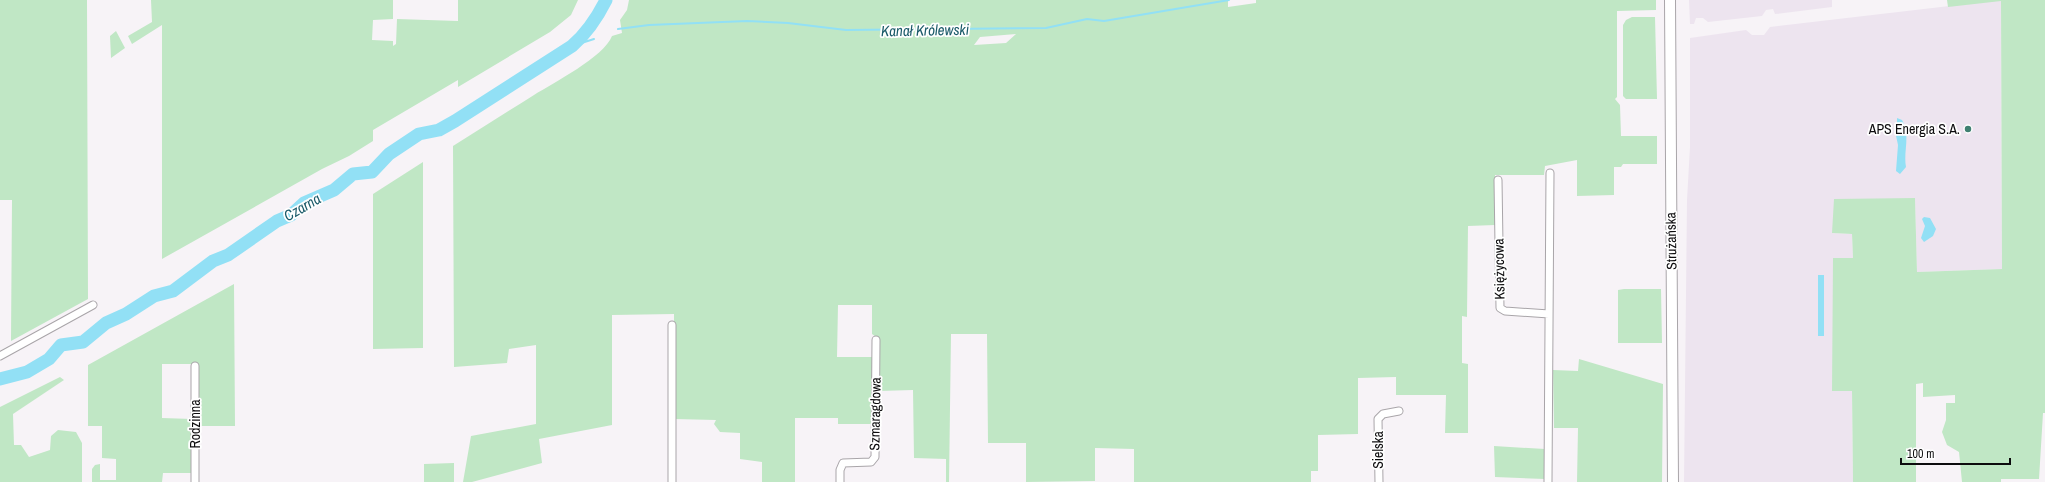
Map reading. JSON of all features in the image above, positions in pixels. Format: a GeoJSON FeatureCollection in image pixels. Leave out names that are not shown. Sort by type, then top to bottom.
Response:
{"type":"FeatureCollection","features":[{"type":"Feature","properties":{"kind":"main road","name":"Strużańska"},"geometry":{"type":"LineString","coordinates":[[1670,0],[1673,482]]}},
{"type":"Feature","properties":{"kind":"street"},"geometry":{"type":"LineString","coordinates":[[1548,482],[1550,174]]}},
{"type":"Feature","properties":{"kind":"street","name":"Księżycowa"},"geometry":{"type":"LineString","coordinates":[[1498,180],[1500,308],[1505,311],[1549,314]]}},
{"type":"Feature","properties":{"kind":"street"},"geometry":{"type":"LineString","coordinates":[[0,356],[93,305]]}},
{"type":"Feature","properties":{"kind":"street"},"geometry":{"type":"LineString","coordinates":[[672,325],[672,482]]}},
{"type":"Feature","properties":{"kind":"street","name":"Szmaragdowa"},"geometry":{"type":"LineString","coordinates":[[840,482],[840,470],[843,463],[871,462],[875,457],[876,340]]}},
{"type":"Feature","properties":{"kind":"street","name":"Rodzinna"},"geometry":{"type":"LineString","coordinates":[[195,366],[195,482]]}},
{"type":"Feature","properties":{"kind":"street","name":"Sielska"},"geometry":{"type":"LineString","coordinates":[[1378,482],[1378,419],[1383,414],[1399,411]]}},
{"type":"Feature","properties":{"kind":"shaded area"},"geometry":{"type":"Polygon","coordinates":[[[1689,0],[1832,0],[1832,7],[1775,14],[1773,9],[1766,10],[1762,16],[1708,22],[1703,18],[1696,18],[1694,24],[1690,24],[1689,0]]]}},
{"type":"Feature","properties":{"kind":"shaded area"},"geometry":{"type":"Polygon","coordinates":[[[2001,0],[2002,269],[1917,272],[1915,198],[1832,233],[1852,234],[1853,258],[1833,258],[1852,391],[1853,482],[1684,482],[1687,200],[1690,147],[1690,38],[1746,30],[1752,35],[1764,35],[1770,27],[2001,0]]]}},
{"type":"Feature","properties":{"kind":"green space"},"geometry":{"type":"Polygon","coordinates":[[[0,0],[87,0],[88,299],[11,341],[12,200],[0,200],[0,0]]]}},
{"type":"Feature","properties":{"kind":"green space"},"geometry":{"type":"Polygon","coordinates":[[[151,0],[393,0],[393,19],[373,20],[372,40],[393,41],[393,46],[396,44],[397,19],[458,21],[458,0],[578,0],[571,15],[550,32],[458,87],[458,80],[373,130],[373,141],[349,156],[322,169],[162,259],[162,25],[132,44],[128,36],[152,22],[151,0]]]}},
{"type":"Feature","properties":{"kind":"green space"},"geometry":{"type":"Polygon","coordinates":[[[629,0],[1228,0],[1228,7],[1256,3],[1256,0],[1656,0],[1656,10],[1617,11],[1617,97],[1615,99],[1620,105],[1621,136],[1657,136],[1657,164],[1623,164],[1621,167],[1614,167],[1614,195],[1577,196],[1577,160],[1545,166],[1544,175],[1495,175],[1495,225],[1468,226],[1467,317],[1462,316],[1462,363],[1468,364],[1468,433],[1445,433],[1446,395],[1396,395],[1396,377],[1358,378],[1358,434],[1318,435],[1318,471],[1311,471],[1311,482],[1134,482],[1134,449],[1095,448],[1095,481],[1026,482],[1026,443],[988,443],[987,334],[951,334],[949,482],[946,482],[946,459],[914,458],[913,390],[878,391],[879,339],[872,334],[872,305],[838,305],[837,357],[872,357],[872,424],[838,424],[838,418],[795,418],[795,482],[762,482],[762,462],[740,459],[740,433],[720,432],[714,424],[716,420],[674,419],[674,314],[612,315],[612,425],[539,439],[542,463],[472,482],[463,482],[471,436],[536,424],[536,345],[509,349],[507,363],[454,367],[453,146],[589,61],[607,44],[612,36],[622,33],[620,20],[627,10],[629,0]],[[1016,34],[980,37],[974,45],[1006,43],[1016,34]]]}},
{"type":"Feature","properties":{"kind":"green space"},"geometry":{"type":"Polygon","coordinates":[[[1947,0],[2045,0],[2045,413],[2043,413],[2039,479],[2001,479],[2001,482],[1962,482],[1959,452],[1947,445],[1942,432],[1946,420],[1946,403],[1955,403],[1955,395],[1923,397],[1923,383],[1916,384],[1916,482],[1853,482],[1852,391],[1832,391],[1833,258],[1853,258],[1852,234],[1832,233],[1834,199],[1915,198],[1917,272],[2002,269],[2001,1],[1948,7],[1947,0]]]}},
{"type":"Feature","properties":{"kind":"green space"},"geometry":{"type":"Polygon","coordinates":[[[1632,17],[1655,17],[1657,99],[1626,99],[1623,96],[1623,25],[1626,20],[1632,17]]]}},
{"type":"Feature","properties":{"kind":"green space"},"geometry":{"type":"Polygon","coordinates":[[[116,31],[125,48],[111,58],[110,36],[116,31]]]}},
{"type":"Feature","properties":{"kind":"green space"},"geometry":{"type":"Polygon","coordinates":[[[423,162],[423,348],[373,349],[373,194],[423,162]]]}},
{"type":"Feature","properties":{"kind":"green space"},"geometry":{"type":"Polygon","coordinates":[[[234,284],[235,426],[199,426],[199,364],[162,364],[162,418],[192,419],[192,473],[163,473],[162,482],[92,482],[92,469],[95,465],[100,464],[100,480],[116,480],[116,459],[102,458],[102,426],[88,426],[88,365],[234,284]]]}},
{"type":"Feature","properties":{"kind":"green space"},"geometry":{"type":"Polygon","coordinates":[[[1661,289],[1662,343],[1618,343],[1618,290],[1661,289]]]}},
{"type":"Feature","properties":{"kind":"green space"},"geometry":{"type":"Polygon","coordinates":[[[1579,359],[1663,384],[1662,482],[1577,482],[1578,428],[1554,428],[1553,370],[1578,371],[1579,359]]]}},
{"type":"Feature","properties":{"kind":"green space"},"geometry":{"type":"Polygon","coordinates":[[[60,377],[64,380],[13,414],[14,445],[21,445],[29,457],[50,450],[51,436],[58,430],[76,432],[82,443],[82,482],[0,482],[0,407],[60,377]]]}},
{"type":"Feature","properties":{"kind":"green space"},"geometry":{"type":"Polygon","coordinates":[[[1494,446],[1545,449],[1545,479],[1495,477],[1494,446]]]}},
{"type":"Feature","properties":{"kind":"green space"},"geometry":{"type":"Polygon","coordinates":[[[454,463],[454,482],[424,482],[424,464],[454,463]]]}},
{"type":"Feature","properties":{"kind":"water"},"geometry":{"type":"Polygon","coordinates":[[[1897,118],[1902,120],[1906,131],[1906,167],[1900,174],[1896,171],[1898,145],[1895,131],[1897,126],[1897,118]]]}},
{"type":"Feature","properties":{"kind":"water"},"geometry":{"type":"Polygon","coordinates":[[[1924,217],[1930,218],[1936,229],[1933,236],[1924,242],[1921,238],[1925,226],[1922,219],[1924,217]]]}},
{"type":"Feature","properties":{"kind":"water"},"geometry":{"type":"Polygon","coordinates":[[[1818,275],[1824,275],[1824,336],[1818,336],[1818,275]]]}},
{"type":"Feature","properties":{"kind":"waterway","name":"Czarna"},"geometry":{"type":"LineString","coordinates":[[0,379],[27,372],[49,359],[61,345],[83,342],[106,323],[126,314],[154,296],[173,291],[213,261],[228,255],[277,221],[291,215],[304,203],[334,190],[353,174],[372,172],[389,154],[419,134],[439,130],[455,121],[572,46],[591,25],[606,0]]}},
{"type":"Feature","properties":{"kind":"waterway","name":"Kanał Królewski"},"geometry":{"type":"LineString","coordinates":[[618,29],[649,25],[747,21],[788,23],[846,30],[1046,28],[1087,19],[1104,21],[1229,0]]}},
{"type":"Feature","properties":{"kind":"waterway","name":"Kanał Królewski"},"geometry":{"type":"LineString","coordinates":[[572,46],[594,39]]}},
{"type":"Feature","properties":{"kind":"place","name":"APS Energia S.A."},"geometry":{"type":"Point","coordinates":[1968,129]}}]}
